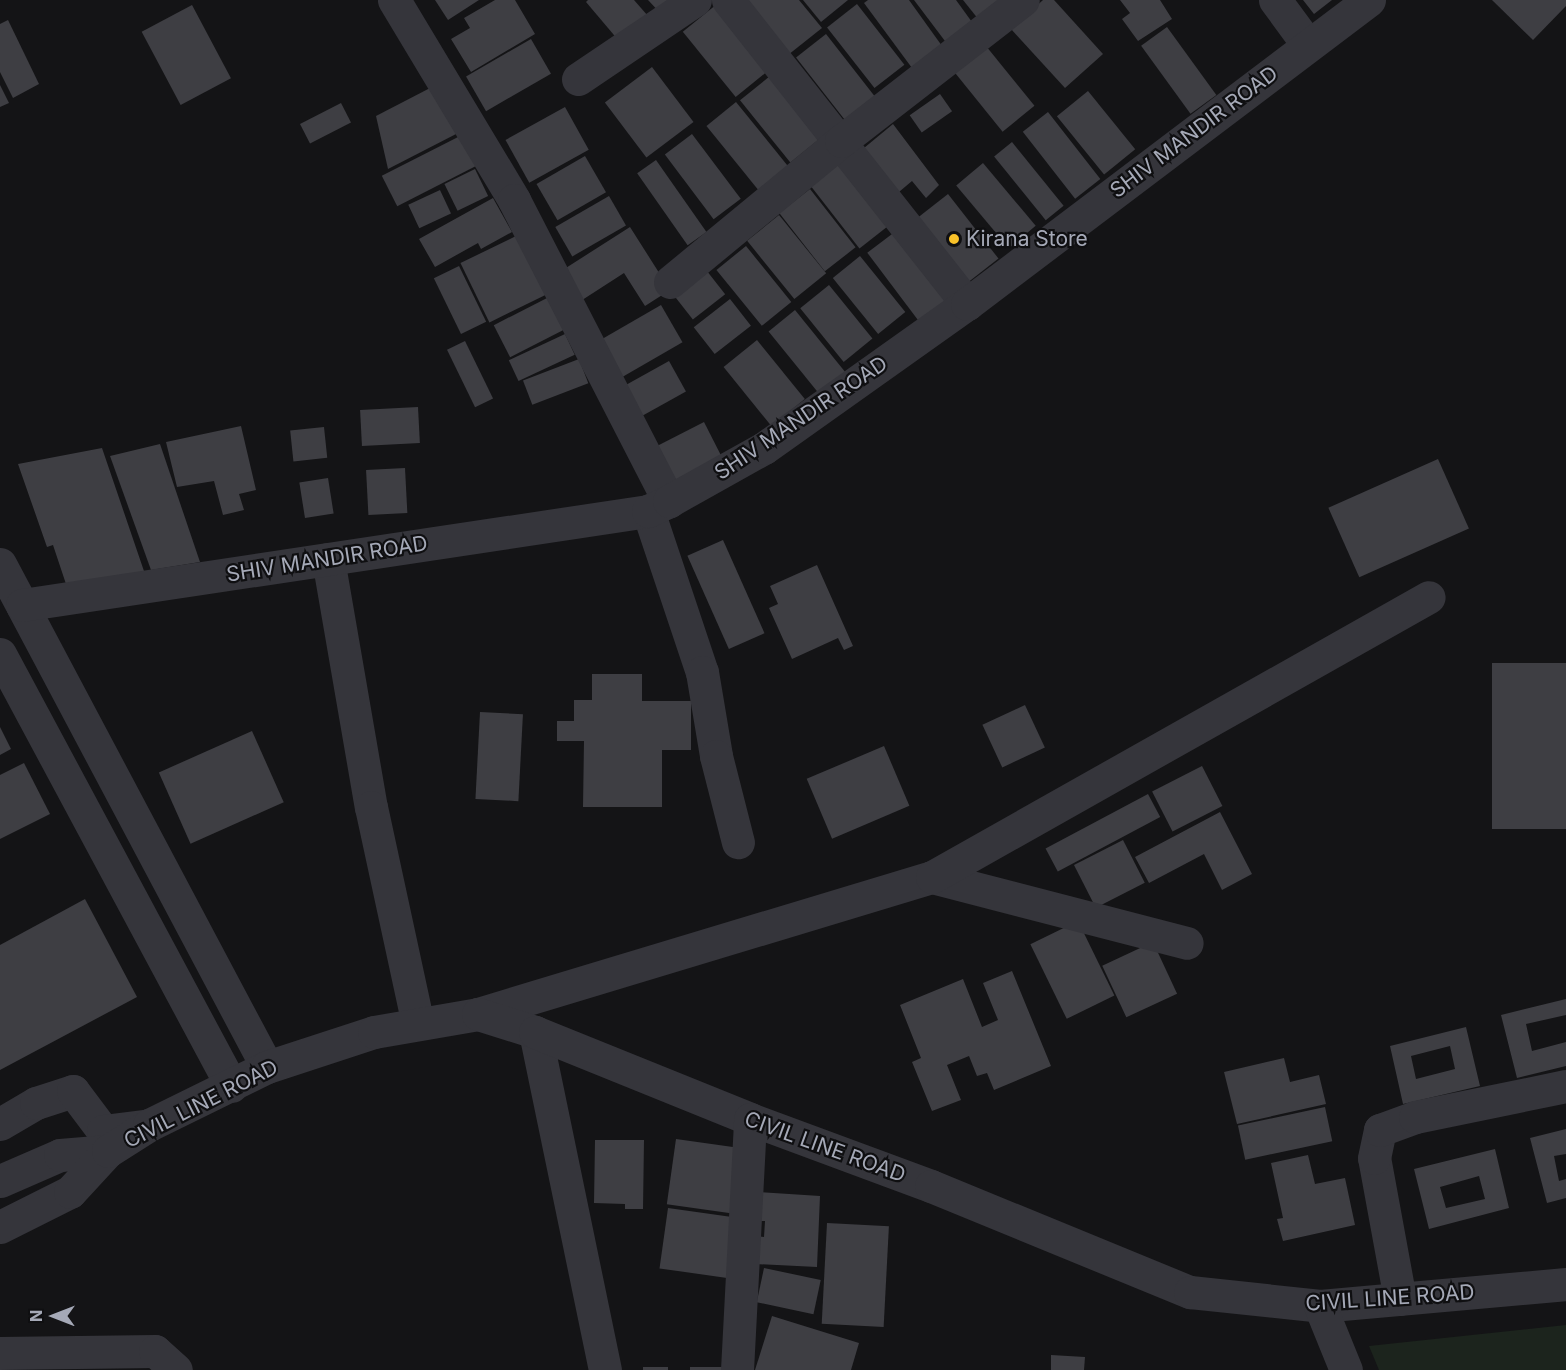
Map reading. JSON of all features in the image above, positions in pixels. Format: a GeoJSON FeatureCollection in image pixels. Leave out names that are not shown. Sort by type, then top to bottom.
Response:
{"type":"FeatureCollection","features":[{"type":"Feature","properties":{"kind":"street"},"geometry":{"type":"LineString","coordinates":[[394,0],[514,200],[658,506],[702,672],[716,756],[738,842]]}},
{"type":"Feature","properties":{"kind":"street"},"geometry":{"type":"LineString","coordinates":[[578,79],[695,0]]}},
{"type":"Feature","properties":{"kind":"street"},"geometry":{"type":"LineString","coordinates":[[728,0],[967,304]]}},
{"type":"Feature","properties":{"kind":"street"},"geometry":{"type":"LineString","coordinates":[[670,282],[841,141],[1023,0]]}},
{"type":"Feature","properties":{"kind":"street"},"geometry":{"type":"LineString","coordinates":[[1275,0],[1308,45]]}},
{"type":"Feature","properties":{"kind":"street","name":"SHIV MANDIR ROAD"},"geometry":{"type":"LineString","coordinates":[[22,605],[658,506],[764,448],[967,304],[1368,0]]}},
{"type":"Feature","properties":{"kind":"street"},"geometry":{"type":"LineString","coordinates":[[328,559],[371,807],[418,1024]]}},
{"type":"Feature","properties":{"kind":"street"},"geometry":{"type":"LineString","coordinates":[[0,564],[80,720],[267,1067]]}},
{"type":"Feature","properties":{"kind":"street"},"geometry":{"type":"LineString","coordinates":[[478,1014],[932,877],[1429,597]]}},
{"type":"Feature","properties":{"kind":"street"},"geometry":{"type":"LineString","coordinates":[[0,654],[232,1086]]}},
{"type":"Feature","properties":{"kind":"street"},"geometry":{"type":"LineString","coordinates":[[46,740],[80,720]]}},
{"type":"Feature","properties":{"kind":"street"},"geometry":{"type":"LineString","coordinates":[[932,877],[1187,943]]}},
{"type":"Feature","properties":{"kind":"street","name":"CIVIL LINE ROAD"},"geometry":{"type":"LineString","coordinates":[[108,1151],[149,1125],[267,1067],[374,1032],[478,1014],[535,1032],[750,1119],[932,1186],[1190,1292],[1320,1306],[1566,1284]]}},
{"type":"Feature","properties":{"kind":"street"},"geometry":{"type":"LineString","coordinates":[[535,1032],[605,1370]]}},
{"type":"Feature","properties":{"kind":"street"},"geometry":{"type":"LineString","coordinates":[[1400,1299],[1374,1158],[1380,1130],[1415,1117],[1566,1086]]}},
{"type":"Feature","properties":{"kind":"street"},"geometry":{"type":"LineString","coordinates":[[0,1124],[36,1103],[73,1091],[103,1131],[149,1125]]}},
{"type":"Feature","properties":{"kind":"street"},"geometry":{"type":"LineString","coordinates":[[737,1370],[750,1119]]}},
{"type":"Feature","properties":{"kind":"street"},"geometry":{"type":"LineString","coordinates":[[0,1181],[60,1155],[108,1151]]}},
{"type":"Feature","properties":{"kind":"street"},"geometry":{"type":"LineString","coordinates":[[0,1227],[70,1192],[108,1151]]}},
{"type":"Feature","properties":{"kind":"street"},"geometry":{"type":"LineString","coordinates":[[1320,1306],[1346,1370]]}},
{"type":"Feature","properties":{"kind":"street"},"geometry":{"type":"LineString","coordinates":[[0,1353],[155,1351],[176,1370]]}},
{"type":"Feature","properties":{"kind":"shaded area"},"geometry":{"type":"Polygon","coordinates":[[[1566,1325],[1566,1370],[1379,1370],[1369,1346],[1566,1325]]]}},
{"type":"Feature","properties":{"kind":"building"},"geometry":{"type":"Polygon","coordinates":[[[435,0],[479,0],[448,20],[435,0]]]}},
{"type":"Feature","properties":{"kind":"building"},"geometry":{"type":"Polygon","coordinates":[[[495,0],[515,0],[535,34],[471,72],[451,39],[470,28],[464,18],[495,0]]]}},
{"type":"Feature","properties":{"kind":"building"},"geometry":{"type":"Polygon","coordinates":[[[588,0],[634,0],[648,16],[619,41],[586,2],[588,0]]]}},
{"type":"Feature","properties":{"kind":"building"},"geometry":{"type":"Polygon","coordinates":[[[648,0],[679,0],[663,16],[648,0]]]}},
{"type":"Feature","properties":{"kind":"building"},"geometry":{"type":"Polygon","coordinates":[[[743,0],[799,0],[822,28],[788,55],[743,0]]]}},
{"type":"Feature","properties":{"kind":"building"},"geometry":{"type":"Polygon","coordinates":[[[803,0],[848,0],[821,22],[803,0]]]}},
{"type":"Feature","properties":{"kind":"building"},"geometry":{"type":"Polygon","coordinates":[[[868,0],[909,0],[942,46],[912,68],[864,3],[868,0]]]}},
{"type":"Feature","properties":{"kind":"building"},"geometry":{"type":"Polygon","coordinates":[[[914,0],[956,0],[977,29],[951,49],[914,0]]]}},
{"type":"Feature","properties":{"kind":"building"},"geometry":{"type":"Polygon","coordinates":[[[963,0],[998,0],[983,25],[963,0]]]}},
{"type":"Feature","properties":{"kind":"building"},"geometry":{"type":"Polygon","coordinates":[[[1043,0],[1054,0],[1103,54],[1065,88],[1011,29],[1043,0]]]}},
{"type":"Feature","properties":{"kind":"building"},"geometry":{"type":"Polygon","coordinates":[[[1120,0],[1160,0],[1172,19],[1138,41],[1122,19],[1130,13],[1120,0]]]}},
{"type":"Feature","properties":{"kind":"building"},"geometry":{"type":"Polygon","coordinates":[[[1303,0],[1332,0],[1314,14],[1303,0]]]}},
{"type":"Feature","properties":{"kind":"building"},"geometry":{"type":"Polygon","coordinates":[[[1492,0],[1566,0],[1566,6],[1533,40],[1492,0]]]}},
{"type":"Feature","properties":{"kind":"building"},"geometry":{"type":"Polygon","coordinates":[[[717,4],[770,69],[736,97],[683,32],[717,4]]]}},
{"type":"Feature","properties":{"kind":"building"},"geometry":{"type":"Polygon","coordinates":[[[857,4],[904,65],[874,88],[827,27],[857,4]]]}},
{"type":"Feature","properties":{"kind":"building"},"geometry":{"type":"Polygon","coordinates":[[[192,5],[231,78],[181,105],[142,32],[192,5]]]}},
{"type":"Feature","properties":{"kind":"building"},"geometry":{"type":"Polygon","coordinates":[[[8,20],[39,84],[13,98],[0,72],[0,24],[8,20]]]}},
{"type":"Feature","properties":{"kind":"building"},"geometry":{"type":"Polygon","coordinates":[[[1167,27],[1216,95],[1190,114],[1141,46],[1167,27]]]}},
{"type":"Feature","properties":{"kind":"building"},"geometry":{"type":"Polygon","coordinates":[[[826,34],[875,97],[845,120],[796,57],[826,34]]]}},
{"type":"Feature","properties":{"kind":"building"},"geometry":{"type":"Polygon","coordinates":[[[531,39],[551,74],[486,111],[466,76],[531,39]]]}},
{"type":"Feature","properties":{"kind":"building"},"geometry":{"type":"Polygon","coordinates":[[[986,46],[1034,106],[1003,132],[954,72],[986,46]]]}},
{"type":"Feature","properties":{"kind":"building"},"geometry":{"type":"Polygon","coordinates":[[[652,67],[694,122],[646,158],[605,103],[652,67]]]}},
{"type":"Feature","properties":{"kind":"building"},"geometry":{"type":"Polygon","coordinates":[[[775,72],[825,134],[790,162],[740,100],[775,72]]]}},
{"type":"Feature","properties":{"kind":"building"},"geometry":{"type":"Polygon","coordinates":[[[0,85],[9,103],[0,107],[0,85]]]}},
{"type":"Feature","properties":{"kind":"building"},"geometry":{"type":"Polygon","coordinates":[[[432,87],[458,133],[388,169],[376,116],[432,87]]]}},
{"type":"Feature","properties":{"kind":"building"},"geometry":{"type":"Polygon","coordinates":[[[1088,91],[1135,149],[1104,174],[1057,116],[1088,91]]]}},
{"type":"Feature","properties":{"kind":"building"},"geometry":{"type":"Polygon","coordinates":[[[940,94],[952,111],[922,132],[910,115],[940,94]]]}},
{"type":"Feature","properties":{"kind":"building"},"geometry":{"type":"Polygon","coordinates":[[[736,102],[789,167],[759,191],[706,126],[736,102]]]}},
{"type":"Feature","properties":{"kind":"building"},"geometry":{"type":"Polygon","coordinates":[[[341,103],[351,123],[310,143],[300,124],[341,103]]]}},
{"type":"Feature","properties":{"kind":"building"},"geometry":{"type":"Polygon","coordinates":[[[565,107],[589,150],[529,183],[506,140],[565,107]]]}},
{"type":"Feature","properties":{"kind":"building"},"geometry":{"type":"Polygon","coordinates":[[[1048,112],[1100,179],[1075,199],[1023,132],[1048,112]]]}},
{"type":"Feature","properties":{"kind":"building"},"geometry":{"type":"Polygon","coordinates":[[[893,124],[939,185],[926,198],[912,181],[893,197],[858,153],[893,124]]]}},
{"type":"Feature","properties":{"kind":"building"},"geometry":{"type":"Polygon","coordinates":[[[692,134],[741,199],[714,219],[665,154],[692,134]]]}},
{"type":"Feature","properties":{"kind":"building"},"geometry":{"type":"Polygon","coordinates":[[[462,135],[477,165],[397,206],[382,176],[462,135]]]}},
{"type":"Feature","properties":{"kind":"building"},"geometry":{"type":"Polygon","coordinates":[[[1012,142],[1064,206],[1046,220],[994,156],[1012,142]]]}},
{"type":"Feature","properties":{"kind":"building"},"geometry":{"type":"Polygon","coordinates":[[[839,154],[893,223],[859,248],[806,180],[839,154]]]}},
{"type":"Feature","properties":{"kind":"building"},"geometry":{"type":"Polygon","coordinates":[[[585,156],[606,192],[558,220],[537,184],[585,156]]]}},
{"type":"Feature","properties":{"kind":"building"},"geometry":{"type":"Polygon","coordinates":[[[656,160],[706,232],[688,245],[637,173],[656,160]]]}},
{"type":"Feature","properties":{"kind":"building"},"geometry":{"type":"Polygon","coordinates":[[[983,163],[1036,226],[1009,248],[956,185],[983,163]]]}},
{"type":"Feature","properties":{"kind":"building"},"geometry":{"type":"Polygon","coordinates":[[[475,169],[488,196],[458,211],[444,184],[475,169]]]}},
{"type":"Feature","properties":{"kind":"building"},"geometry":{"type":"Polygon","coordinates":[[[810,189],[856,247],[825,271],[779,213],[810,189]]]}},
{"type":"Feature","properties":{"kind":"building"},"geometry":{"type":"Polygon","coordinates":[[[440,190],[451,214],[419,228],[408,205],[440,190]]]}},
{"type":"Feature","properties":{"kind":"building","name":"Kirana Store"},"geometry":{"type":"Polygon","coordinates":[[[948,194],[998,259],[963,286],[913,222],[948,194]]]}},
{"type":"Feature","properties":{"kind":"building"},"geometry":{"type":"Polygon","coordinates":[[[609,196],[626,225],[572,256],[555,227],[609,196]]]}},
{"type":"Feature","properties":{"kind":"building"},"geometry":{"type":"Polygon","coordinates":[[[493,198],[512,232],[481,249],[478,243],[435,267],[419,239],[493,198]]]}},
{"type":"Feature","properties":{"kind":"building"},"geometry":{"type":"Polygon","coordinates":[[[779,215],[826,273],[794,299],[747,241],[779,215]]]}},
{"type":"Feature","properties":{"kind":"building"},"geometry":{"type":"Polygon","coordinates":[[[630,227],[670,290],[645,306],[624,273],[576,304],[558,273],[630,227]]]}},
{"type":"Feature","properties":{"kind":"building"},"geometry":{"type":"Polygon","coordinates":[[[900,228],[953,298],[920,323],[867,253],[900,228]]]}},
{"type":"Feature","properties":{"kind":"building"},"geometry":{"type":"Polygon","coordinates":[[[518,235],[547,294],[489,322],[460,263],[518,235]]]}},
{"type":"Feature","properties":{"kind":"building"},"geometry":{"type":"Polygon","coordinates":[[[746,246],[791,302],[762,326],[716,270],[746,246]]]}},
{"type":"Feature","properties":{"kind":"building"},"geometry":{"type":"Polygon","coordinates":[[[860,256],[905,312],[878,334],[833,278],[860,256]]]}},
{"type":"Feature","properties":{"kind":"building"},"geometry":{"type":"Polygon","coordinates":[[[459,266],[486,322],[461,334],[434,278],[459,266]]]}},
{"type":"Feature","properties":{"kind":"building"},"geometry":{"type":"Polygon","coordinates":[[[703,266],[725,294],[693,320],[671,291],[703,266]]]}},
{"type":"Feature","properties":{"kind":"building"},"geometry":{"type":"Polygon","coordinates":[[[829,285],[872,339],[844,362],[800,308],[829,285]]]}},
{"type":"Feature","properties":{"kind":"building"},"geometry":{"type":"Polygon","coordinates":[[[549,297],[565,329],[510,357],[494,325],[549,297]]]}},
{"type":"Feature","properties":{"kind":"building"},"geometry":{"type":"Polygon","coordinates":[[[730,299],[751,326],[715,354],[694,327],[730,299]]]}},
{"type":"Feature","properties":{"kind":"building"},"geometry":{"type":"Polygon","coordinates":[[[661,305],[682,342],[615,381],[593,344],[661,305]]]}},
{"type":"Feature","properties":{"kind":"building"},"geometry":{"type":"Polygon","coordinates":[[[795,310],[846,373],[820,394],[769,331],[795,310]]]}},
{"type":"Feature","properties":{"kind":"building"},"geometry":{"type":"Polygon","coordinates":[[[565,334],[575,355],[519,381],[509,360],[565,334]]]}},
{"type":"Feature","properties":{"kind":"building"},"geometry":{"type":"Polygon","coordinates":[[[757,340],[805,399],[771,426],[724,367],[757,340]]]}},
{"type":"Feature","properties":{"kind":"building"},"geometry":{"type":"Polygon","coordinates":[[[465,341],[493,399],[475,407],[447,350],[465,341]]]}},
{"type":"Feature","properties":{"kind":"building"},"geometry":{"type":"Polygon","coordinates":[[[579,359],[588,383],[532,405],[523,381],[579,359]]]}},
{"type":"Feature","properties":{"kind":"building"},"geometry":{"type":"Polygon","coordinates":[[[669,361],[686,392],[638,418],[621,388],[669,361]]]}},
{"type":"Feature","properties":{"kind":"building"},"geometry":{"type":"Polygon","coordinates":[[[418,407],[420,443],[362,446],[360,410],[418,407]]]}},
{"type":"Feature","properties":{"kind":"building"},"geometry":{"type":"Polygon","coordinates":[[[704,422],[723,459],[668,488],[649,450],[704,422]]]}},
{"type":"Feature","properties":{"kind":"building"},"geometry":{"type":"Polygon","coordinates":[[[241,426],[256,490],[239,494],[244,510],[223,515],[214,481],[177,487],[166,442],[241,426]]]}},
{"type":"Feature","properties":{"kind":"building"},"geometry":{"type":"Polygon","coordinates":[[[324,427],[327,458],[293,461],[290,431],[324,427]]]}},
{"type":"Feature","properties":{"kind":"building"},"geometry":{"type":"Polygon","coordinates":[[[160,444],[200,562],[151,570],[110,456],[160,444]]]}},
{"type":"Feature","properties":{"kind":"building"},"geometry":{"type":"Polygon","coordinates":[[[102,448],[145,574],[67,587],[53,545],[47,547],[18,464],[102,448]]]}},
{"type":"Feature","properties":{"kind":"building"},"geometry":{"type":"Polygon","coordinates":[[[1438,459],[1469,528],[1359,577],[1328,508],[1438,459]]]}},
{"type":"Feature","properties":{"kind":"building"},"geometry":{"type":"Polygon","coordinates":[[[405,468],[407,513],[368,515],[366,470],[405,468]]]}},
{"type":"Feature","properties":{"kind":"building"},"geometry":{"type":"Polygon","coordinates":[[[328,478],[334,514],[305,518],[299,483],[328,478]]]}},
{"type":"Feature","properties":{"kind":"building"},"geometry":{"type":"Polygon","coordinates":[[[723,540],[764,633],[729,649],[687,556],[723,540]]]}},
{"type":"Feature","properties":{"kind":"building"},"geometry":{"type":"Polygon","coordinates":[[[817,565],[853,646],[844,650],[838,638],[792,659],[769,608],[778,604],[770,586],[817,565]]]}},
{"type":"Feature","properties":{"kind":"building"},"geometry":{"type":"Polygon","coordinates":[[[1492,663],[1566,663],[1566,829],[1492,829],[1492,663]]]}},
{"type":"Feature","properties":{"kind":"building"},"geometry":{"type":"Polygon","coordinates":[[[592,674],[642,674],[642,701],[691,701],[691,750],[662,750],[662,807],[583,807],[584,741],[557,741],[557,721],[574,721],[574,700],[592,700],[592,674]]]}},
{"type":"Feature","properties":{"kind":"building"},"geometry":{"type":"Polygon","coordinates":[[[1025,705],[1045,748],[1002,767],[982,725],[1025,705]]]}},
{"type":"Feature","properties":{"kind":"building"},"geometry":{"type":"Polygon","coordinates":[[[480,712],[523,714],[518,801],[475,799],[480,712]]]}},
{"type":"Feature","properties":{"kind":"building"},"geometry":{"type":"Polygon","coordinates":[[[0,727],[11,749],[0,755],[0,727]]]}},
{"type":"Feature","properties":{"kind":"building"},"geometry":{"type":"Polygon","coordinates":[[[252,731],[284,802],[191,844],[159,772],[252,731]]]}},
{"type":"Feature","properties":{"kind":"building"},"geometry":{"type":"Polygon","coordinates":[[[884,746],[909,806],[832,839],[807,779],[884,746]]]}},
{"type":"Feature","properties":{"kind":"building"},"geometry":{"type":"Polygon","coordinates":[[[24,763],[50,814],[0,839],[0,775],[24,763]]]}},
{"type":"Feature","properties":{"kind":"building"},"geometry":{"type":"Polygon","coordinates":[[[1202,766],[1222,806],[1173,832],[1152,791],[1202,766]]]}},
{"type":"Feature","properties":{"kind":"building"},"geometry":{"type":"Polygon","coordinates":[[[1148,794],[1160,817],[1058,871],[1046,848],[1148,794]]]}},
{"type":"Feature","properties":{"kind":"building"},"geometry":{"type":"Polygon","coordinates":[[[1220,812],[1252,874],[1222,890],[1204,854],[1149,883],[1135,857],[1220,812]]]}},
{"type":"Feature","properties":{"kind":"building"},"geometry":{"type":"Polygon","coordinates":[[[1123,840],[1145,883],[1096,908],[1074,865],[1123,840]]]}},
{"type":"Feature","properties":{"kind":"building"},"geometry":{"type":"Polygon","coordinates":[[[85,899],[137,997],[0,1070],[0,945],[85,899]]]}},
{"type":"Feature","properties":{"kind":"building"},"geometry":{"type":"Polygon","coordinates":[[[1078,921],[1114,996],[1067,1019],[1030,944],[1078,921]]]}},
{"type":"Feature","properties":{"kind":"building"},"geometry":{"type":"Polygon","coordinates":[[[1153,942],[1177,994],[1126,1017],[1102,966],[1153,942]]]}},
{"type":"Feature","properties":{"kind":"building"},"geometry":{"type":"Polygon","coordinates":[[[1012,971],[1051,1066],[994,1090],[987,1073],[977,1076],[969,1056],[947,1065],[961,1100],[932,1111],[912,1062],[921,1058],[900,1005],[963,979],[982,1027],[998,1020],[983,983],[1012,971]]]}},
{"type":"Feature","properties":{"kind":"building"},"geometry":{"type":"Polygon","coordinates":[[[1566,999],[1566,1015],[1526,1024],[1532,1051],[1566,1042],[1566,1066],[1517,1078],[1501,1015],[1566,999]]]}},
{"type":"Feature","properties":{"kind":"building"},"geometry":{"type":"Polygon","coordinates":[[[1466,1027],[1480,1086],[1403,1104],[1390,1046],[1466,1027]],[[1450,1046],[1411,1056],[1416,1079],[1455,1069],[1450,1046]]]}},
{"type":"Feature","properties":{"kind":"building"},"geometry":{"type":"Polygon","coordinates":[[[1284,1058],[1290,1082],[1319,1075],[1326,1104],[1237,1124],[1224,1072],[1284,1058]]]}},
{"type":"Feature","properties":{"kind":"building"},"geometry":{"type":"Polygon","coordinates":[[[1325,1107],[1332,1141],[1245,1160],[1238,1126],[1325,1107]]]}},
{"type":"Feature","properties":{"kind":"building"},"geometry":{"type":"Polygon","coordinates":[[[1566,1129],[1566,1154],[1554,1156],[1559,1181],[1566,1179],[1566,1198],[1547,1203],[1530,1138],[1566,1129]]]}},
{"type":"Feature","properties":{"kind":"building"},"geometry":{"type":"Polygon","coordinates":[[[676,1139],[745,1149],[736,1214],[667,1204],[676,1139]]]}},
{"type":"Feature","properties":{"kind":"building"},"geometry":{"type":"Polygon","coordinates":[[[595,1140],[644,1140],[643,1209],[625,1209],[625,1204],[594,1203],[595,1140]]]}},
{"type":"Feature","properties":{"kind":"building"},"geometry":{"type":"Polygon","coordinates":[[[1495,1149],[1509,1208],[1429,1229],[1414,1169],[1495,1149]],[[1479,1176],[1440,1187],[1446,1208],[1485,1199],[1479,1176]]]}},
{"type":"Feature","properties":{"kind":"building"},"geometry":{"type":"Polygon","coordinates":[[[1308,1155],[1315,1184],[1345,1178],[1355,1225],[1283,1241],[1277,1219],[1283,1218],[1271,1163],[1308,1155]]]}},
{"type":"Feature","properties":{"kind":"building"},"geometry":{"type":"Polygon","coordinates":[[[759,1192],[820,1196],[817,1267],[755,1264],[756,1236],[764,1237],[765,1221],[757,1221],[759,1192]]]}},
{"type":"Feature","properties":{"kind":"building"},"geometry":{"type":"Polygon","coordinates":[[[668,1208],[737,1218],[729,1278],[660,1268],[668,1208]]]}},
{"type":"Feature","properties":{"kind":"building"},"geometry":{"type":"Polygon","coordinates":[[[827,1223],[889,1226],[884,1327],[822,1324],[827,1223]]]}},
{"type":"Feature","properties":{"kind":"building"},"geometry":{"type":"Polygon","coordinates":[[[764,1268],[821,1280],[813,1314],[757,1302],[764,1268]]]}},
{"type":"Feature","properties":{"kind":"building"},"geometry":{"type":"Polygon","coordinates":[[[772,1316],[859,1343],[851,1370],[755,1370],[772,1316]]]}},
{"type":"Feature","properties":{"kind":"building"},"geometry":{"type":"Polygon","coordinates":[[[1051,1355],[1085,1357],[1084,1370],[1051,1370],[1051,1355]]]}},
{"type":"Feature","properties":{"kind":"building"},"geometry":{"type":"Polygon","coordinates":[[[643,1367],[668,1367],[668,1370],[643,1370],[643,1367]]]}},
{"type":"Feature","properties":{"kind":"building"},"geometry":{"type":"Polygon","coordinates":[[[690,1367],[726,1367],[726,1370],[690,1370],[690,1367]]]}},
{"type":"Feature","properties":{"kind":"place","name":"Kirana Store"},"geometry":{"type":"Point","coordinates":[954,239]}}]}
